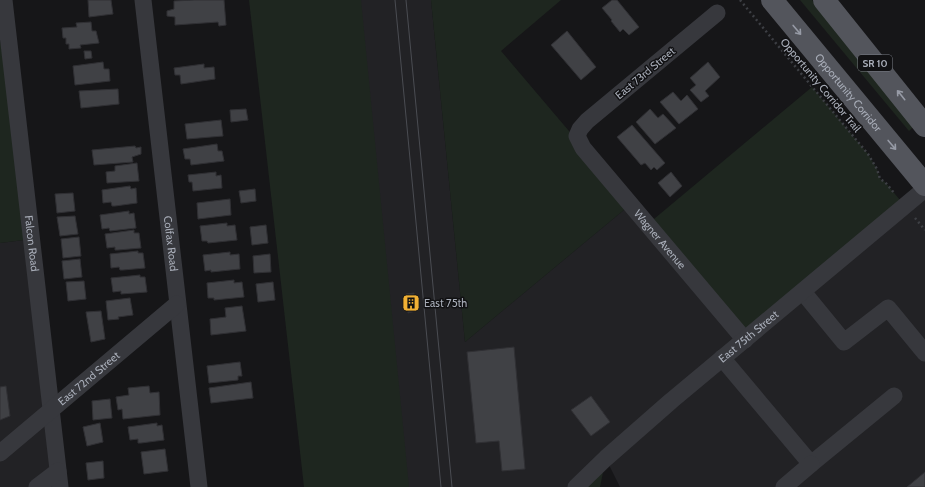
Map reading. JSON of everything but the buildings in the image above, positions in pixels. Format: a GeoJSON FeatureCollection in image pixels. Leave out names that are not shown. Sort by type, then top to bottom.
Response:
{"type":"FeatureCollection","features":[{"type":"Feature","properties":{"kind":"main road","name":"Opportunity Corridor"},"geometry":{"type":"LineString","coordinates":[[772,0],[925,185]]}},
{"type":"Feature","properties":{"kind":"main road","name":"SR 10"},"geometry":{"type":"LineString","coordinates":[[824,0],[925,126]]}},
{"type":"Feature","properties":{"kind":"street","name":"Falcon Road"},"geometry":{"type":"LineString","coordinates":[[4,0],[59,479]]}},
{"type":"Feature","properties":{"kind":"street","name":"Colfax Road"},"geometry":{"type":"LineString","coordinates":[[144,0],[199,487]]}},
{"type":"Feature","properties":{"kind":"street","name":"East 73rd Street"},"geometry":{"type":"LineString","coordinates":[[577,136],[580,129],[587,121],[717,13]]}},
{"type":"Feature","properties":{"kind":"street","name":"Wagner Avenue"},"geometry":{"type":"LineString","coordinates":[[577,136],[583,148],[745,340]]}},
{"type":"Feature","properties":{"kind":"street","name":"East 75th Street"},"geometry":{"type":"LineString","coordinates":[[576,487],[659,412],[722,358],[804,292],[925,189]]}},
{"type":"Feature","properties":{"kind":"street"},"geometry":{"type":"LineString","coordinates":[[804,292],[844,342],[888,308],[925,353]]}},
{"type":"Feature","properties":{"kind":"street","name":"East 72nd Street"},"geometry":{"type":"LineString","coordinates":[[0,453],[178,304]]}},
{"type":"Feature","properties":{"kind":"street"},"geometry":{"type":"LineString","coordinates":[[722,358],[811,464]]}},
{"type":"Feature","properties":{"kind":"street"},"geometry":{"type":"LineString","coordinates":[[784,487],[894,396]]}},
{"type":"Feature","properties":{"kind":"street"},"geometry":{"type":"LineString","coordinates":[[37,487],[59,479]]}},
{"type":"Feature","properties":{"kind":"path","name":"Opportunity Corridor Trail"},"geometry":{"type":"LineString","coordinates":[[740,0],[868,154],[877,169],[880,179],[885,182]]}},
{"type":"Feature","properties":{"kind":"path"},"geometry":{"type":"LineString","coordinates":[[920,225],[925,230]]}},
{"type":"Feature","properties":{"kind":"shaded area"},"geometry":{"type":"Polygon","coordinates":[[[249,0],[361,0],[409,487],[304,487],[249,0]]]}},
{"type":"Feature","properties":{"kind":"shaded area"},"geometry":{"type":"Polygon","coordinates":[[[322,0],[431,0],[465,342],[631,204],[745,340],[925,189],[925,487],[620,487],[606,459],[576,487],[332,487],[322,0]]]}},
{"type":"Feature","properties":{"kind":"shaded area"},"geometry":{"type":"Polygon","coordinates":[[[431,0],[561,0],[501,51],[631,204],[465,342],[431,0]]]}},
{"type":"Feature","properties":{"kind":"shaded area"},"geometry":{"type":"Polygon","coordinates":[[[800,0],[812,0],[914,126],[909,131],[800,0]]]}},
{"type":"Feature","properties":{"kind":"shaded area"},"geometry":{"type":"Polygon","coordinates":[[[0,39],[32,239],[0,243],[0,39]]]}},
{"type":"Feature","properties":{"kind":"shaded area"},"geometry":{"type":"Polygon","coordinates":[[[812,87],[868,154],[877,169],[880,179],[885,182],[905,206],[745,340],[648,224],[812,87]]]}},
{"type":"Feature","properties":{"kind":"shaded area"},"geometry":{"type":"Polygon","coordinates":[[[32,239],[60,487],[0,487],[0,243],[32,239]]]}},
{"type":"Feature","properties":{"kind":"shaded area"},"geometry":{"type":"Polygon","coordinates":[[[606,458],[600,487],[576,487],[606,458]]]}},
{"type":"Feature","properties":{"kind":"tram line"},"geometry":{"type":"LineString","coordinates":[[395,0],[441,487]]}},
{"type":"Feature","properties":{"kind":"tram line"},"geometry":{"type":"LineString","coordinates":[[406,0],[452,487]]}},
{"type":"Feature","properties":{"kind":"place","name":"East 75th"},"geometry":{"type":"Point","coordinates":[411,303]}}]}
